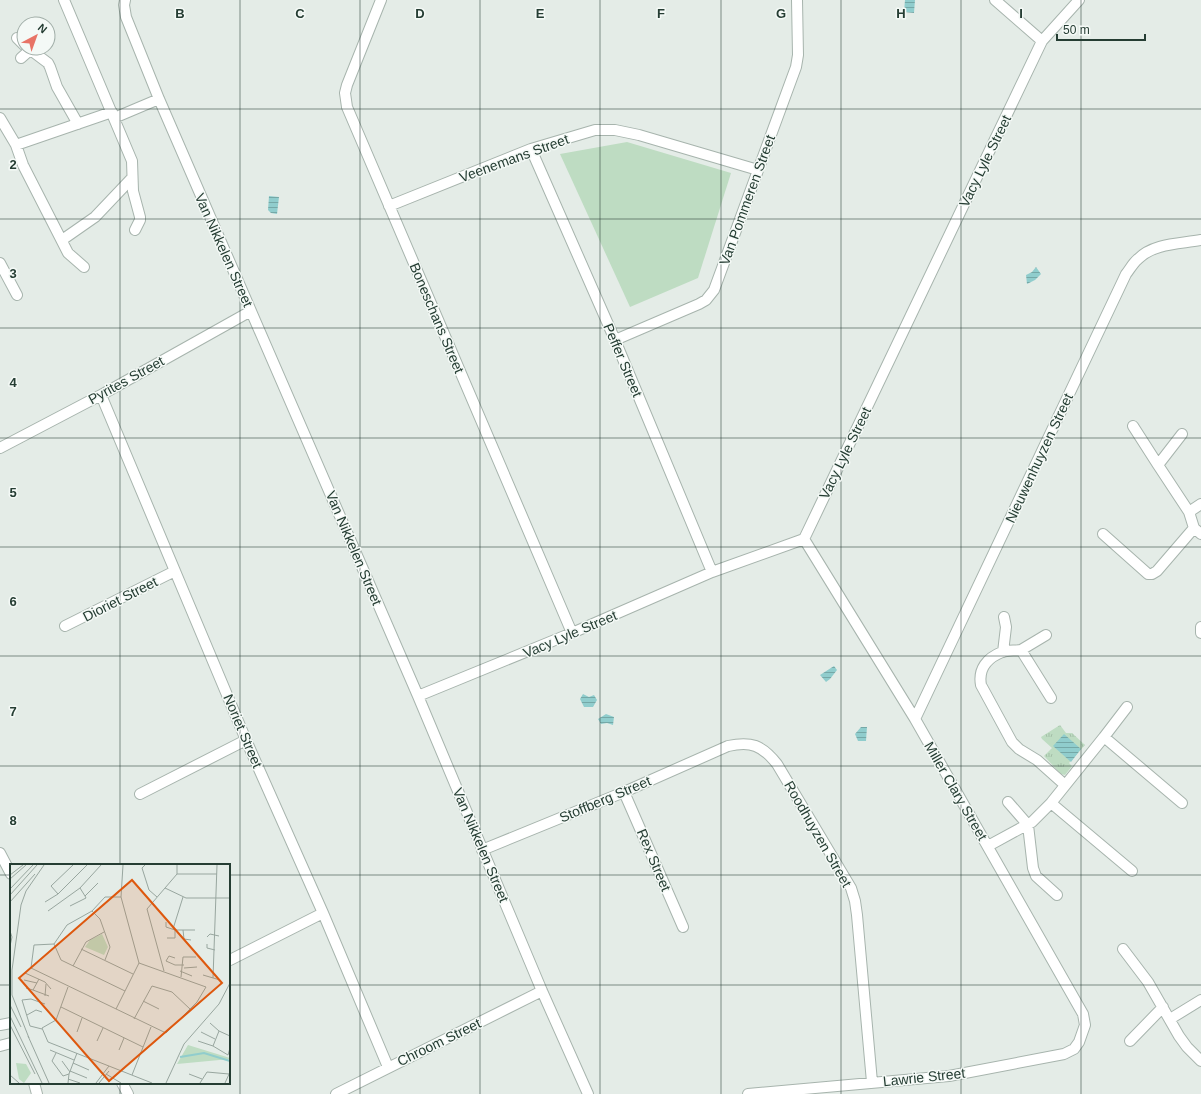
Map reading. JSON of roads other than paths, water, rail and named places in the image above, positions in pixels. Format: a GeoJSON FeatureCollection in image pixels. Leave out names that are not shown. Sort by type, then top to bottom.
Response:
{"type":"FeatureCollection","features":[{"type":"Feature","properties":{"kind":"street"},"geometry":{"type":"LineString","coordinates":[[64,0],[132,161],[133,191],[140,217],[135,230]]}},
{"type":"Feature","properties":{"kind":"street","name":"Van Nikkelen Street"},"geometry":{"type":"LineString","coordinates":[[125,0],[124,5],[126,17],[159,99],[418,696],[542,991],[588,1094]]}},
{"type":"Feature","properties":{"kind":"street","name":"Boneschans Street"},"geometry":{"type":"LineString","coordinates":[[381,0],[347,85],[345,98],[347,107],[572,634]]}},
{"type":"Feature","properties":{"kind":"street","name":"Van Pommeren Street"},"geometry":{"type":"LineString","coordinates":[[615,340],[699,304],[714,290],[796,67],[798,55],[796,0]]}},
{"type":"Feature","properties":{"kind":"street"},"geometry":{"type":"LineString","coordinates":[[995,0],[1042,41]]}},
{"type":"Feature","properties":{"kind":"street","name":"Vacy Lyle Street"},"geometry":{"type":"LineString","coordinates":[[418,696],[572,634],[712,572],[804,539],[1042,41],[1079,0]]}},
{"type":"Feature","properties":{"kind":"street"},"geometry":{"type":"LineString","coordinates":[[39,56],[48,63],[57,87],[78,124]]}},
{"type":"Feature","properties":{"kind":"street"},"geometry":{"type":"LineString","coordinates":[[16,145],[159,99]]}},
{"type":"Feature","properties":{"kind":"street"},"geometry":{"type":"LineString","coordinates":[[0,118],[16,145],[23,165],[68,253],[84,267]]}},
{"type":"Feature","properties":{"kind":"street","name":"Veenemans Street"},"geometry":{"type":"LineString","coordinates":[[389,206],[531,149],[595,130],[615,130],[639,135],[758,170]]}},
{"type":"Feature","properties":{"kind":"street","name":"Peffer Street"},"geometry":{"type":"LineString","coordinates":[[531,149],[615,340],[712,572]]}},
{"type":"Feature","properties":{"kind":"street"},"geometry":{"type":"LineString","coordinates":[[62,240],[95,217],[132,178]]}},
{"type":"Feature","properties":{"kind":"street","name":"Nieuwenhuyzen Street"},"geometry":{"type":"LineString","coordinates":[[915,719],[1126,274],[1137,259],[1160,246],[1201,240]]}},
{"type":"Feature","properties":{"kind":"street"},"geometry":{"type":"LineString","coordinates":[[0,263],[17,295]]}},
{"type":"Feature","properties":{"kind":"street","name":"Pyrites Street"},"geometry":{"type":"LineString","coordinates":[[0,448],[101,395],[251,311]]}},
{"type":"Feature","properties":{"kind":"street","name":"Noriet Street"},"geometry":{"type":"LineString","coordinates":[[101,395],[246,740],[323,913],[388,1067]]}},
{"type":"Feature","properties":{"kind":"street"},"geometry":{"type":"LineString","coordinates":[[1103,534],[1148,574],[1152,574],[1157,571],[1198,531],[1189,512],[1133,426]]}},
{"type":"Feature","properties":{"kind":"street"},"geometry":{"type":"LineString","coordinates":[[1158,465],[1182,434]]}},
{"type":"Feature","properties":{"kind":"street"},"geometry":{"type":"LineString","coordinates":[[1189,512],[1201,504]]}},
{"type":"Feature","properties":{"kind":"street","name":"Miller Clary Street"},"geometry":{"type":"LineString","coordinates":[[804,539],[915,719],[1083,1014],[1085,1025],[1083,1033],[1074,1048]]}},
{"type":"Feature","properties":{"kind":"street","name":"Dioriet Street"},"geometry":{"type":"LineString","coordinates":[[65,626],[175,571]]}},
{"type":"Feature","properties":{"kind":"street"},"geometry":{"type":"LineString","coordinates":[[1002,652],[1006,627],[1004,616]]}},
{"type":"Feature","properties":{"kind":"street"},"geometry":{"type":"LineString","coordinates":[[1201,627],[1201,633]]}},
{"type":"Feature","properties":{"kind":"street"},"geometry":{"type":"LineString","coordinates":[[1046,635],[1021,650],[1002,652],[986,662],[981,671],[980,685],[1012,742],[1019,749],[1037,760],[1066,785]]}},
{"type":"Feature","properties":{"kind":"street"},"geometry":{"type":"LineString","coordinates":[[1021,650],[1051,698]]}},
{"type":"Feature","properties":{"kind":"street"},"geometry":{"type":"LineString","coordinates":[[988,846],[1028,825],[1051,803],[1127,707]]}},
{"type":"Feature","properties":{"kind":"street"},"geometry":{"type":"LineString","coordinates":[[1104,737],[1182,803]]}},
{"type":"Feature","properties":{"kind":"street"},"geometry":{"type":"LineString","coordinates":[[140,794],[246,740]]}},
{"type":"Feature","properties":{"kind":"street","name":"Roodhuyzen Street"},"geometry":{"type":"LineString","coordinates":[[728,746],[740,744],[752,745],[762,748],[769,754],[777,764],[851,888],[857,915],[872,1082]]}},
{"type":"Feature","properties":{"kind":"street","name":"Stoffberg Street"},"geometry":{"type":"LineString","coordinates":[[482,850],[624,792],[728,746]]}},
{"type":"Feature","properties":{"kind":"street","name":"Rex Street"},"geometry":{"type":"LineString","coordinates":[[624,792],[683,927]]}},
{"type":"Feature","properties":{"kind":"street"},"geometry":{"type":"LineString","coordinates":[[1008,802],[1028,825],[1033,868],[1036,876],[1057,895]]}},
{"type":"Feature","properties":{"kind":"street"},"geometry":{"type":"LineString","coordinates":[[1051,803],[1132,871]]}},
{"type":"Feature","properties":{"kind":"street"},"geometry":{"type":"LineString","coordinates":[[0,853],[10,872]]}},
{"type":"Feature","properties":{"kind":"street"},"geometry":{"type":"LineString","coordinates":[[230,960],[323,913]]}},
{"type":"Feature","properties":{"kind":"street"},"geometry":{"type":"LineString","coordinates":[[1123,950],[1148,982],[1179,1036],[1187,1047],[1201,1060]]}},
{"type":"Feature","properties":{"kind":"street","name":"Chroom Street"},"geometry":{"type":"LineString","coordinates":[[336,1094],[542,991]]}},
{"type":"Feature","properties":{"kind":"street"},"geometry":{"type":"LineString","coordinates":[[1170,1019],[1201,1000]]}},
{"type":"Feature","properties":{"kind":"street"},"geometry":{"type":"LineString","coordinates":[[1130,1041],[1163,1007]]}},
{"type":"Feature","properties":{"kind":"street"},"geometry":{"type":"LineString","coordinates":[[0,1024],[10,1023]]}},
{"type":"Feature","properties":{"kind":"street"},"geometry":{"type":"LineString","coordinates":[[0,1046],[10,1043]]}},
{"type":"Feature","properties":{"kind":"street","name":"Lawrie Street"},"geometry":{"type":"LineString","coordinates":[[748,1094],[949,1076],[1064,1054],[1074,1048]]}},
{"type":"Feature","properties":{"kind":"street"},"geometry":{"type":"LineString","coordinates":[[34,1084],[37,1094]]}},
{"type":"Feature","properties":{"kind":"street"},"geometry":{"type":"LineString","coordinates":[[123,1084],[128,1094]]}},
{"type":"Feature","properties":{"kind":"water"},"geometry":{"type":"Polygon","coordinates":[[[905,0],[915,0],[914,13],[904,12],[905,0]]]}},
{"type":"Feature","properties":{"kind":"water"},"geometry":{"type":"Polygon","coordinates":[[[269,196],[279,197],[277,214],[271,213],[268,210],[269,196]]]}},
{"type":"Feature","properties":{"kind":"water"},"geometry":{"type":"Polygon","coordinates":[[[1036,267],[1041,274],[1035,280],[1027,284],[1026,275],[1032,272],[1036,267]]]}},
{"type":"Feature","properties":{"kind":"water"},"geometry":{"type":"Polygon","coordinates":[[[834,666],[837,670],[826,682],[820,675],[834,666]]]}},
{"type":"Feature","properties":{"kind":"water"},"geometry":{"type":"Polygon","coordinates":[[[583,694],[589,697],[594,695],[597,700],[593,707],[584,707],[580,699],[583,694]]]}},
{"type":"Feature","properties":{"kind":"water"},"geometry":{"type":"Polygon","coordinates":[[[606,714],[614,717],[613,725],[607,723],[601,724],[598,719],[606,714]]]}},
{"type":"Feature","properties":{"kind":"water"},"geometry":{"type":"Polygon","coordinates":[[[861,727],[867,727],[866,741],[858,741],[855,734],[861,727]]]}},
{"type":"Feature","properties":{"kind":"water"},"geometry":{"type":"Polygon","coordinates":[[[1064,734],[1081,749],[1071,762],[1053,746],[1064,734]]]}}]}
